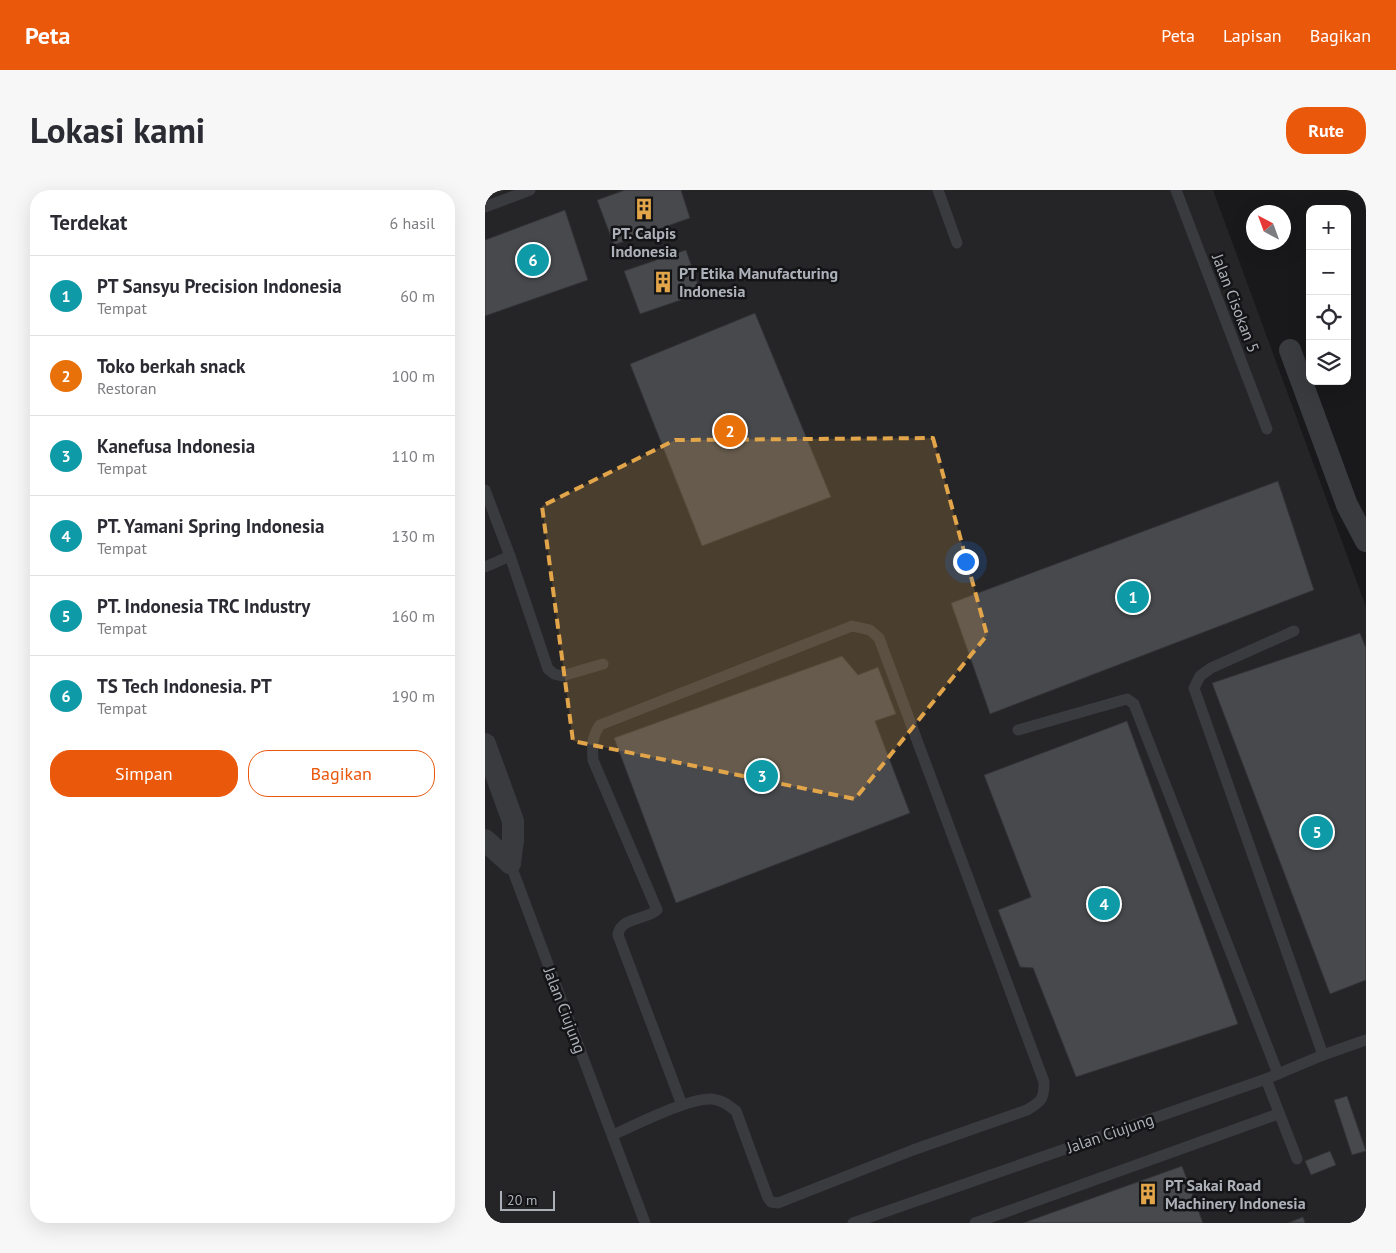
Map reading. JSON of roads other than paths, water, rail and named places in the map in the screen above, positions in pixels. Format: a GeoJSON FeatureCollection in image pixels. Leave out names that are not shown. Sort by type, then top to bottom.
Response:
{"type":"FeatureCollection","features":[{"type":"Feature","properties":{"kind":"street"},"geometry":{"type":"LineString","coordinates":[[1290,350],[1347,505],[1366,541]]}},
{"type":"Feature","properties":{"kind":"street"},"geometry":{"type":"LineString","coordinates":[[485,744],[492,786],[513,821],[485,830]]}},
{"type":"Feature","properties":{"kind":"street","name":"Jalan Ciujung"},"geometry":{"type":"LineString","coordinates":[[510,864],[513,821]]}},
{"type":"Feature","properties":{"kind":"street"},"geometry":{"type":"LineString","coordinates":[[485,840],[510,864]]}},
{"type":"Feature","properties":{"kind":"lane"},"geometry":{"type":"LineString","coordinates":[[485,207],[530,190]]}},
{"type":"Feature","properties":{"kind":"lane"},"geometry":{"type":"LineString","coordinates":[[938,190],[957,243]]}},
{"type":"Feature","properties":{"kind":"lane","name":"Jalan Cisokan 5"},"geometry":{"type":"LineString","coordinates":[[1176,190],[1267,428]]}},
{"type":"Feature","properties":{"kind":"lane"},"geometry":{"type":"LineString","coordinates":[[485,490],[510,556],[548,669],[554,674],[562,676],[603,664]]}},
{"type":"Feature","properties":{"kind":"lane"},"geometry":{"type":"LineString","coordinates":[[485,567],[510,556]]}},
{"type":"Feature","properties":{"kind":"lane"},"geometry":{"type":"LineString","coordinates":[[613,1135],[682,1105],[710,1099],[723,1102],[736,1111],[768,1198],[771,1202],[778,1204],[913,1150],[1027,1110],[1039,1104],[1044,1096],[1044,1082],[879,638],[870,630],[852,626],[600,725],[595,733],[592,743],[593,760],[657,910],[625,923],[618,935],[682,1105]]}},
{"type":"Feature","properties":{"kind":"lane"},"geometry":{"type":"LineString","coordinates":[[1294,631],[1211,668],[1200,676],[1194,688],[1323,1055]]}},
{"type":"Feature","properties":{"kind":"lane"},"geometry":{"type":"LineString","coordinates":[[1018,730],[1127,699],[1134,704],[1270,1058],[1278,1074]]}},
{"type":"Feature","properties":{"kind":"lane","name":"Jalan Ciujung"},"geometry":{"type":"LineString","coordinates":[[510,864],[645,1223]]}},
{"type":"Feature","properties":{"kind":"lane","name":"Jalan Ciujung"},"geometry":{"type":"LineString","coordinates":[[853,1223],[1266,1079],[1323,1055],[1366,1040]]}},
{"type":"Feature","properties":{"kind":"lane"},"geometry":{"type":"LineString","coordinates":[[1266,1079],[1297,1159]]}},
{"type":"Feature","properties":{"kind":"lane"},"geometry":{"type":"LineString","coordinates":[[975,1223],[1278,1114]]}},
{"type":"Feature","properties":{"kind":"place","name":"PT. Calpis Indonesia"},"geometry":{"type":"Point","coordinates":[644,209]}},
{"type":"Feature","properties":{"kind":"place","name":"TS Tech Indonesia. PT"},"geometry":{"type":"Point","coordinates":[533,260]}},
{"type":"Feature","properties":{"kind":"place","name":"PT Etika Manufacturing Indonesia"},"geometry":{"type":"Point","coordinates":[663,282]}},
{"type":"Feature","properties":{"kind":"place","name":"Toko berkah snack"},"geometry":{"type":"Point","coordinates":[730,431]}},
{"type":"Feature","properties":{"kind":"place","name":"PT Sansyu Precision Indonesia"},"geometry":{"type":"Point","coordinates":[1133,597]}},
{"type":"Feature","properties":{"kind":"place","name":"Kanefusa Indonesia"},"geometry":{"type":"Point","coordinates":[762,776]}},
{"type":"Feature","properties":{"kind":"place","name":"PT. Indonesia TRC Industry"},"geometry":{"type":"Point","coordinates":[1317,832]}},
{"type":"Feature","properties":{"kind":"place","name":"PT. Yamani Spring Indonesia"},"geometry":{"type":"Point","coordinates":[1104,904]}},
{"type":"Feature","properties":{"kind":"place","name":"PT Sakai Road Machinery Indonesia"},"geometry":{"type":"Point","coordinates":[1148,1194]}}]}
